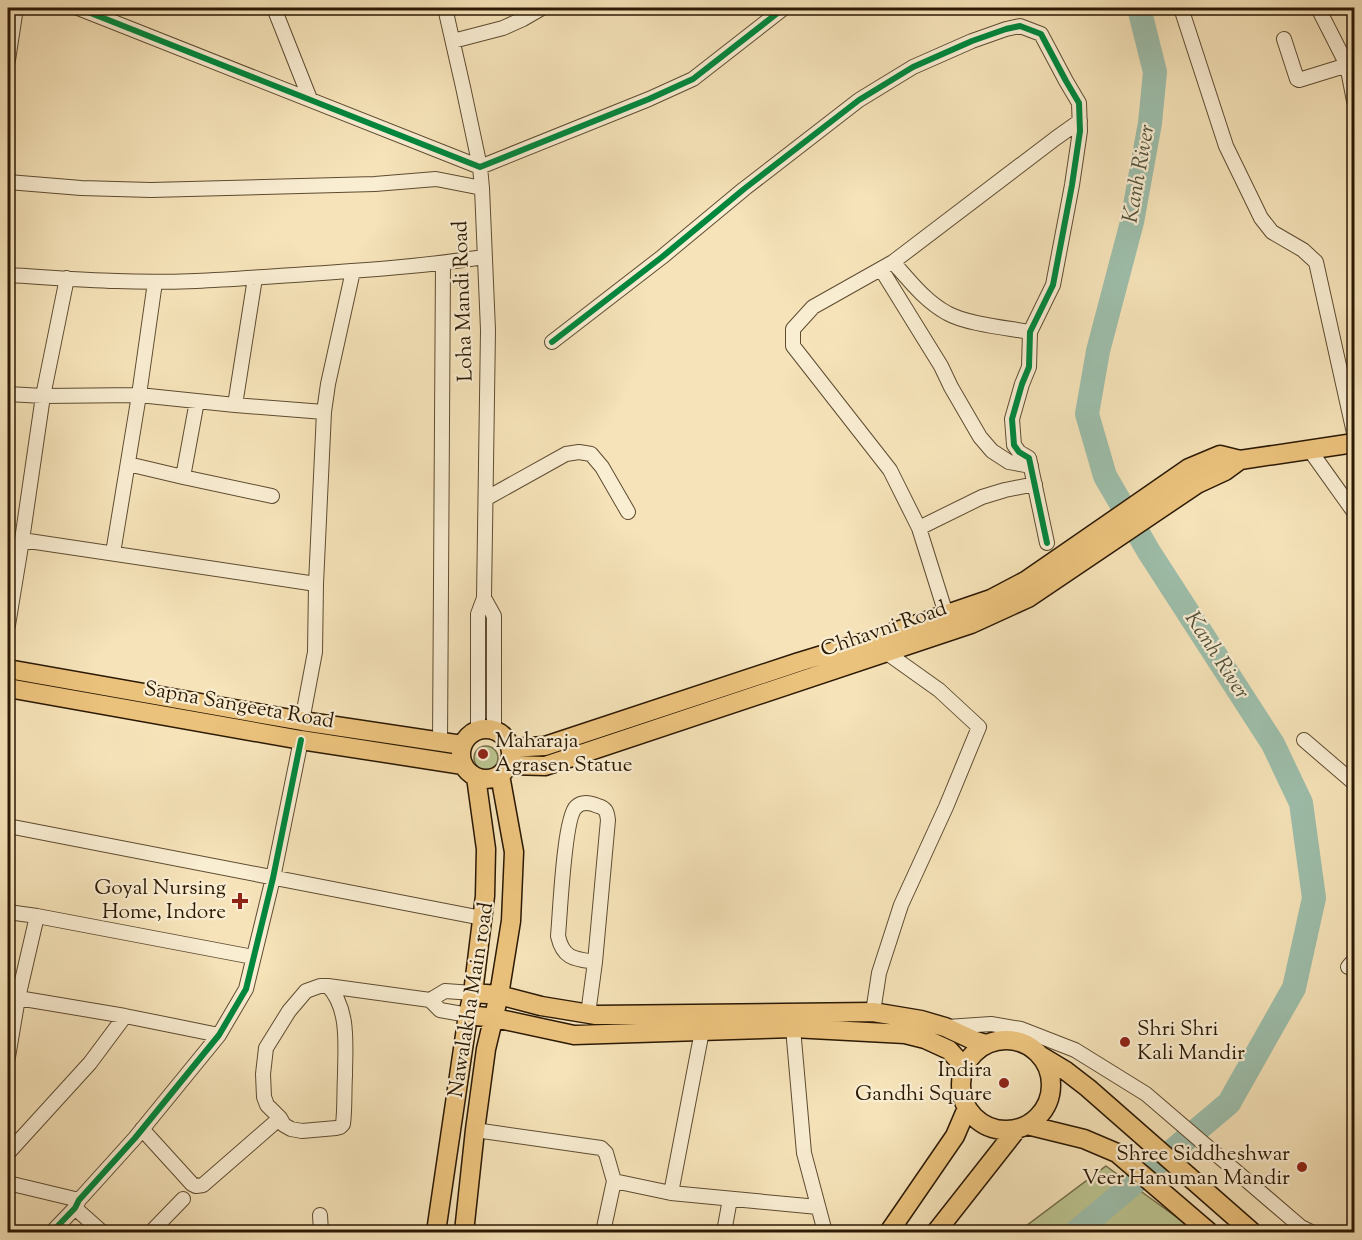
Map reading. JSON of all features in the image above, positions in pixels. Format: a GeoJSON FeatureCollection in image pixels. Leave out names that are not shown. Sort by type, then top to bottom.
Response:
{"type":"FeatureCollection","features":[{"type":"Feature","properties":{"kind":"main road","name":"Chhavni Road"},"geometry":{"type":"LineString","coordinates":[[506,763],[545,766],[971,624],[1028,598],[1045,577],[1193,476],[1225,471],[1240,460],[1354,443]]}},
{"type":"Feature","properties":{"kind":"main road","name":"Chhavni Road"},"geometry":{"type":"LineString","coordinates":[[506,763],[546,746],[991,599],[1027,580],[1045,577]]}},
{"type":"Feature","properties":{"kind":"main road","name":"Sapna Sangeeta Road"},"geometry":{"type":"LineString","coordinates":[[8,669],[302,721],[462,745]]}},
{"type":"Feature","properties":{"kind":"main road","name":"Sapna Sangeeta Road"},"geometry":{"type":"LineString","coordinates":[[8,688],[469,771]]}},
{"type":"Feature","properties":{"kind":"main road"},"geometry":{"type":"LineString","coordinates":[[486,731],[498,732],[507,740],[506,763],[492,779],[484,779],[469,771],[460,752],[462,745],[467,737],[486,731]]}},
{"type":"Feature","properties":{"kind":"main road","name":"Nawalakha Main road"},"geometry":{"type":"LineString","coordinates":[[464,1233],[474,1130],[486,1049],[500,995],[511,921],[514,852],[506,763]]}},
{"type":"Feature","properties":{"kind":"main road","name":"Nawalakha Main road"},"geometry":{"type":"LineString","coordinates":[[436,1233],[473,993],[485,896],[486,849],[469,771]]}},
{"type":"Feature","properties":{"kind":"main road"},"geometry":{"type":"LineString","coordinates":[[473,993],[500,995],[541,1006],[588,1014],[873,1011],[945,1027],[986,1044]]}},
{"type":"Feature","properties":{"kind":"main road"},"geometry":{"type":"LineString","coordinates":[[468,1015],[495,1018],[574,1035],[793,1028],[905,1034],[925,1039],[950,1050],[958,1060],[962,1072]]}},
{"type":"Feature","properties":{"kind":"main road"},"geometry":{"type":"LineString","coordinates":[[1041,1056],[1049,1072],[1051,1084],[1050,1097],[1045,1109],[1037,1118],[1022,1127],[1008,1130],[984,1125],[974,1117],[967,1108],[960,1084],[967,1060],[986,1044],[1000,1040],[1016,1041],[1029,1046],[1088,1088],[1252,1233]]}},
{"type":"Feature","properties":{"kind":"main road"},"geometry":{"type":"LineString","coordinates":[[888,1233],[955,1136],[967,1108]]}},
{"type":"Feature","properties":{"kind":"main road"},"geometry":{"type":"LineString","coordinates":[[1022,1127],[1084,1139],[1117,1153],[1209,1233]]}},
{"type":"Feature","properties":{"kind":"main road"},"geometry":{"type":"LineString","coordinates":[[936,1233],[1022,1127]]}},
{"type":"Feature","properties":{"kind":"street"},"geometry":{"type":"LineString","coordinates":[[8,60],[16,8]]}},
{"type":"Feature","properties":{"kind":"street"},"geometry":{"type":"LineString","coordinates":[[78,8],[480,167],[693,79],[784,8]]}},
{"type":"Feature","properties":{"kind":"street"},"geometry":{"type":"LineString","coordinates":[[274,8],[310,99]]}},
{"type":"Feature","properties":{"kind":"street","name":"Loha Mandi Road"},"geometry":{"type":"LineString","coordinates":[[445,8],[480,167],[482,188],[488,330],[487,498],[484,598],[478,614],[486,731]]}},
{"type":"Feature","properties":{"kind":"street"},"geometry":{"type":"LineString","coordinates":[[453,41],[504,28],[542,8]]}},
{"type":"Feature","properties":{"kind":"street"},"geometry":{"type":"LineString","coordinates":[[1181,8],[1226,146],[1261,218],[1272,232],[1304,249],[1316,262],[1348,381],[1354,434]]}},
{"type":"Feature","properties":{"kind":"street"},"geometry":{"type":"LineString","coordinates":[[1318,8],[1351,64],[1354,101]]}},
{"type":"Feature","properties":{"kind":"street"},"geometry":{"type":"LineString","coordinates":[[552,342],[859,100],[913,68],[972,41],[1020,26],[1041,34],[1078,103],[1080,121],[1072,185],[1053,285],[1030,333],[1029,367],[1012,419],[1014,445],[1019,452],[1029,458],[1047,543]]}},
{"type":"Feature","properties":{"kind":"street"},"geometry":{"type":"LineString","coordinates":[[1284,39],[1299,80],[1351,64]]}},
{"type":"Feature","properties":{"kind":"street"},"geometry":{"type":"LineString","coordinates":[[949,632],[946,614],[919,528],[890,470],[794,346],[793,329],[813,307],[887,265],[1080,121]]}},
{"type":"Feature","properties":{"kind":"street"},"geometry":{"type":"LineString","coordinates":[[8,182],[81,188],[151,190],[375,184],[436,179],[482,188]]}},
{"type":"Feature","properties":{"kind":"street"},"geometry":{"type":"LineString","coordinates":[[8,274],[117,282],[155,282],[353,271],[484,257]]}},
{"type":"Feature","properties":{"kind":"street"},"geometry":{"type":"LineString","coordinates":[[440,742],[442,263]]}},
{"type":"Feature","properties":{"kind":"street"},"geometry":{"type":"LineString","coordinates":[[887,265],[949,315],[1030,333]]}},
{"type":"Feature","properties":{"kind":"street"},"geometry":{"type":"LineString","coordinates":[[887,265],[980,437],[992,451],[1009,462],[1030,466]]}},
{"type":"Feature","properties":{"kind":"street"},"geometry":{"type":"LineString","coordinates":[[302,721],[315,652],[324,412],[353,271]]}},
{"type":"Feature","properties":{"kind":"street"},"geometry":{"type":"LineString","coordinates":[[8,625],[43,396],[66,278]]}},
{"type":"Feature","properties":{"kind":"street"},"geometry":{"type":"LineString","coordinates":[[235,405],[255,278]]}},
{"type":"Feature","properties":{"kind":"street"},"geometry":{"type":"LineString","coordinates":[[113,553],[155,282]]}},
{"type":"Feature","properties":{"kind":"street"},"geometry":{"type":"LineString","coordinates":[[8,394],[139,395],[324,412]]}},
{"type":"Feature","properties":{"kind":"street"},"geometry":{"type":"LineString","coordinates":[[183,477],[197,401]]}},
{"type":"Feature","properties":{"kind":"street"},"geometry":{"type":"LineString","coordinates":[[1309,449],[1352,505]]}},
{"type":"Feature","properties":{"kind":"street"},"geometry":{"type":"LineString","coordinates":[[487,498],[566,454],[579,452],[591,454],[602,467],[628,512]]}},
{"type":"Feature","properties":{"kind":"street"},"geometry":{"type":"LineString","coordinates":[[128,464],[272,496]]}},
{"type":"Feature","properties":{"kind":"street"},"geometry":{"type":"LineString","coordinates":[[919,528],[982,497],[1035,484]]}},
{"type":"Feature","properties":{"kind":"street"},"geometry":{"type":"LineString","coordinates":[[22,540],[316,584]]}},
{"type":"Feature","properties":{"kind":"street"},"geometry":{"type":"LineString","coordinates":[[873,1011],[879,973],[901,905],[946,807],[979,727],[939,690],[887,653]]}},
{"type":"Feature","properties":{"kind":"street"},"geometry":{"type":"LineString","coordinates":[[52,1233],[219,1035],[246,989],[273,878],[301,740]]}},
{"type":"Feature","properties":{"kind":"street"},"geometry":{"type":"LineString","coordinates":[[1304,740],[1354,783]]}},
{"type":"Feature","properties":{"kind":"street"},"geometry":{"type":"LineString","coordinates":[[588,1014],[595,962],[608,820],[604,808],[585,803],[578,805],[572,813],[567,837],[558,936],[563,948],[572,959],[595,962]]}},
{"type":"Feature","properties":{"kind":"street"},"geometry":{"type":"LineString","coordinates":[[8,826],[482,918]]}},
{"type":"Feature","properties":{"kind":"street"},"geometry":{"type":"LineString","coordinates":[[8,912],[253,957]]}},
{"type":"Feature","properties":{"kind":"street"},"geometry":{"type":"LineString","coordinates":[[8,1057],[36,916]]}},
{"type":"Feature","properties":{"kind":"street"},"geometry":{"type":"LineString","coordinates":[[328,986],[336,994],[342,1013],[345,1036],[343,1124],[336,1128],[302,1131],[291,1129],[284,1125],[267,1105],[264,1097],[263,1074],[266,1048],[289,1011],[306,991],[328,986],[430,1000],[440,1010],[468,1015]]}},
{"type":"Feature","properties":{"kind":"street"},"geometry":{"type":"LineString","coordinates":[[430,1000],[445,991],[473,993]]}},
{"type":"Feature","properties":{"kind":"street"},"geometry":{"type":"LineString","coordinates":[[18,998],[219,1035]]}},
{"type":"Feature","properties":{"kind":"street"},"geometry":{"type":"LineString","coordinates":[[8,1153],[90,1063],[125,1016]]}},
{"type":"Feature","properties":{"kind":"street"},"geometry":{"type":"LineString","coordinates":[[945,1027],[991,1024],[1021,1029],[1075,1050],[1146,1094],[1306,1230]]}},
{"type":"Feature","properties":{"kind":"street"},"geometry":{"type":"LineString","coordinates":[[793,1028],[804,1153],[825,1233]]}},
{"type":"Feature","properties":{"kind":"street"},"geometry":{"type":"LineString","coordinates":[[671,1193],[702,1031]]}},
{"type":"Feature","properties":{"kind":"street"},"geometry":{"type":"LineString","coordinates":[[142,1129],[196,1186],[203,1185],[280,1118]]}},
{"type":"Feature","properties":{"kind":"street"},"geometry":{"type":"LineString","coordinates":[[474,1130],[601,1148],[606,1152],[614,1181],[603,1233]]}},
{"type":"Feature","properties":{"kind":"street"},"geometry":{"type":"LineString","coordinates":[[614,1181],[671,1193],[818,1207]]}},
{"type":"Feature","properties":{"kind":"street"},"geometry":{"type":"LineString","coordinates":[[8,1183],[77,1204],[102,1233]]}},
{"type":"Feature","properties":{"kind":"street"},"geometry":{"type":"LineString","coordinates":[[151,1233],[183,1199]]}},
{"type":"Feature","properties":{"kind":"street"},"geometry":{"type":"LineString","coordinates":[[724,1233],[730,1199]]}},
{"type":"Feature","properties":{"kind":"street"},"geometry":{"type":"LineString","coordinates":[[320,1215],[321,1233]]}},
{"type":"Feature","properties":{"kind":"green space"},"geometry":{"type":"Polygon","coordinates":[[[486,746],[495,749],[498,758],[495,767],[486,770],[477,767],[474,758],[477,749],[486,746]]]}},
{"type":"Feature","properties":{"kind":"green space"},"geometry":{"type":"Polygon","coordinates":[[[1106,1166],[1197,1232],[1018,1232],[1106,1166]]]}},
{"type":"Feature","properties":{"kind":"waterway","name":"Kanh River"},"geometry":{"type":"LineString","coordinates":[[1076,1232],[1229,1103],[1294,988],[1314,898],[1301,803],[1273,744],[1149,552],[1105,476],[1087,414],[1098,351],[1132,222],[1150,123],[1155,72],[1139,8]]}},
{"type":"Feature","properties":{"kind":"cycle path"},"geometry":{"type":"LineString","coordinates":[[78,8],[480,167],[693,79],[784,8]]}},
{"type":"Feature","properties":{"kind":"cycle path"},"geometry":{"type":"LineString","coordinates":[[552,342],[859,100],[913,67],[972,41],[1020,26],[1041,34],[1079,103],[1080,131],[1053,285],[1030,332],[1029,367],[1012,419],[1014,445],[1019,452],[1029,458],[1047,543]]}},
{"type":"Feature","properties":{"kind":"cycle path"},"geometry":{"type":"LineString","coordinates":[[52,1232],[135,1138],[219,1035],[246,989],[273,878],[301,740]]}},
{"type":"Feature","properties":{"kind":"place","name":"Maharaja Agrasen Statue"},"geometry":{"type":"Point","coordinates":[483,754]}},
{"type":"Feature","properties":{"kind":"place","name":"Goyal Nursing Home, Indore"},"geometry":{"type":"Point","coordinates":[240,901]}},
{"type":"Feature","properties":{"kind":"place","name":"Shri Shri Kali Mandir"},"geometry":{"type":"Point","coordinates":[1125,1042]}},
{"type":"Feature","properties":{"kind":"place","name":"Indira Gandhi Square"},"geometry":{"type":"Point","coordinates":[1004,1083]}},
{"type":"Feature","properties":{"kind":"place","name":"Shree Siddheshwar Veer Hanuman Mandir"},"geometry":{"type":"Point","coordinates":[1302,1167]}}]}
